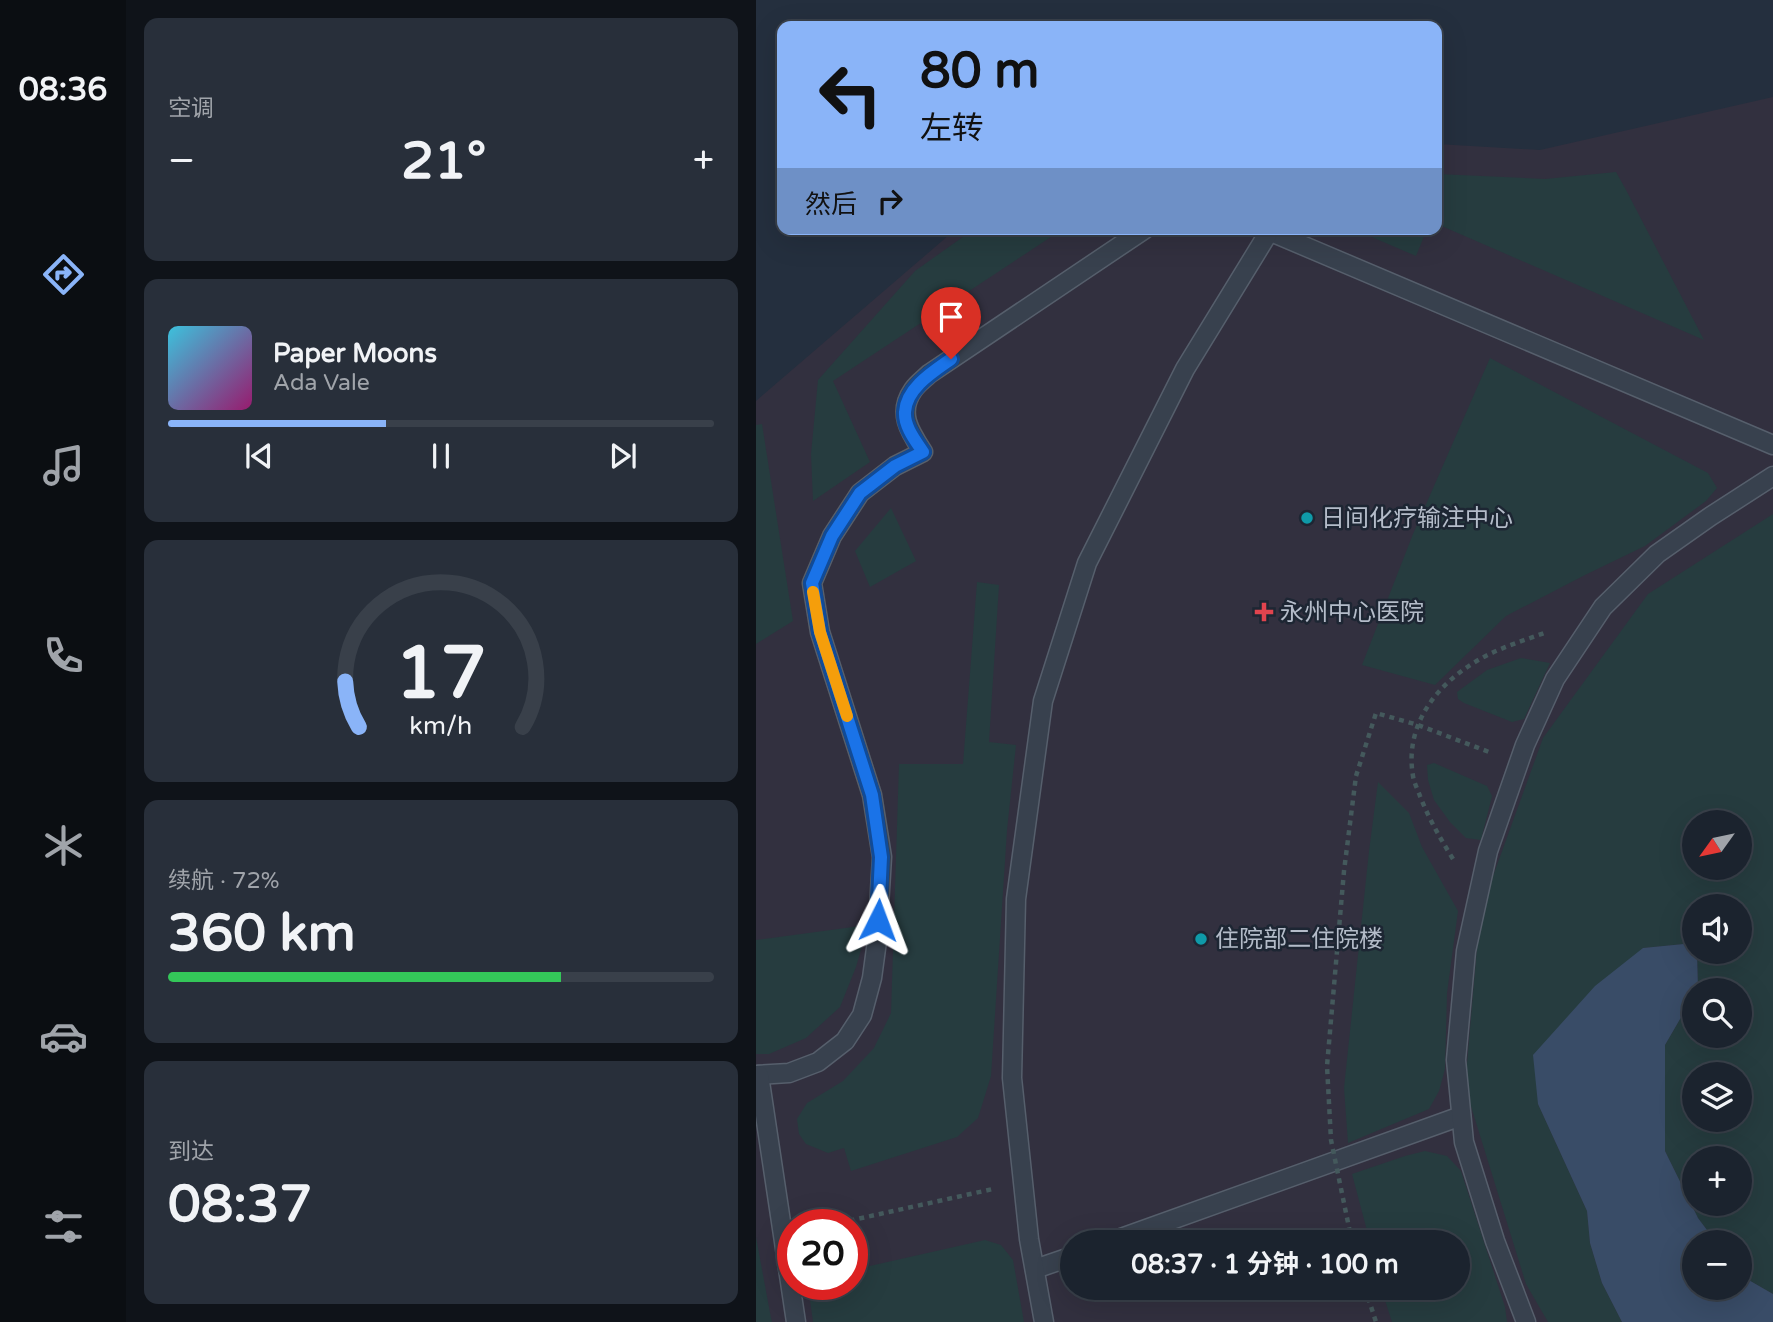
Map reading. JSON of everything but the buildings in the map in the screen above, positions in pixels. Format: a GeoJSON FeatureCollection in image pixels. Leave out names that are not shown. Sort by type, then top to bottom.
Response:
{"type":"FeatureCollection","features":[{"type":"Feature","properties":{"kind":"lane"},"geometry":{"type":"LineString","coordinates":[[796,1322],[758,1075],[789,1073],[818,1062],[845,1041],[862,1015],[872,978],[877,941],[881,857],[872,795],[820,632],[812,583],[832,536],[860,493],[895,466],[923,452],[909,431],[905,411],[912,391],[920,382],[1136,235]]}},
{"type":"Feature","properties":{"kind":"lane"},"geometry":{"type":"LineString","coordinates":[[1044,1322],[1030,1239],[1012,1078],[1016,899],[1042,701],[1087,563],[1185,369],[1264,235]]}},
{"type":"Feature","properties":{"kind":"lane"},"geometry":{"type":"LineString","coordinates":[[1279,235],[1773,445]]}},
{"type":"Feature","properties":{"kind":"lane"},"geometry":{"type":"LineString","coordinates":[[1526,1322],[1495,1241],[1464,1142],[1455,1060],[1466,951],[1488,851],[1525,745],[1555,679],[1603,607],[1657,554],[1773,476]]}},
{"type":"Feature","properties":{"kind":"lane"},"geometry":{"type":"LineString","coordinates":[[1143,1230],[1461,1116]]}},
{"type":"Feature","properties":{"kind":"lane"},"geometry":{"type":"LineString","coordinates":[[1035,1269],[1060,1260]]}},
{"type":"Feature","properties":{"kind":"path"},"geometry":{"type":"LineString","coordinates":[[1479,893],[1435,831],[1413,777],[1412,743],[1422,715],[1437,692],[1458,673],[1481,658],[1547,632],[1591,623]]}},
{"type":"Feature","properties":{"kind":"path"},"geometry":{"type":"LineString","coordinates":[[1350,1230],[1331,1140],[1327,1066],[1344,871],[1356,776],[1376,713],[1418,725],[1519,763]]}},
{"type":"Feature","properties":{"kind":"path"},"geometry":{"type":"LineString","coordinates":[[868,1217],[1024,1183]]}},
{"type":"Feature","properties":{"kind":"path"},"geometry":{"type":"LineString","coordinates":[[1369,1300],[1376,1322]]}},
{"type":"Feature","properties":{"kind":"shaded area","name":"永州中心医院"},"geometry":{"type":"Polygon","coordinates":[[[1773,97],[1773,1322],[756,1322],[756,401],[949,235],[1442,235],[1442,144],[1540,150],[1773,97]]]}},
{"type":"Feature","properties":{"kind":"green space"},"geometry":{"type":"Polygon","coordinates":[[[1616,172],[1704,340],[1442,226],[1442,174],[1545,179],[1616,172]]]}},
{"type":"Feature","properties":{"kind":"green space"},"geometry":{"type":"Polygon","coordinates":[[[966,235],[1054,235],[833,381],[870,462],[813,501],[811,454],[818,380],[915,271],[966,235]]]}},
{"type":"Feature","properties":{"kind":"green space"},"geometry":{"type":"Polygon","coordinates":[[[1367,235],[1425,235],[1416,256],[1367,235]]]}},
{"type":"Feature","properties":{"kind":"green space"},"geometry":{"type":"Polygon","coordinates":[[[1490,358],[1708,473],[1717,488],[1706,501],[1645,546],[1506,616],[1435,685],[1362,665],[1413,534],[1490,358]]]}},
{"type":"Feature","properties":{"kind":"green space"},"geometry":{"type":"Polygon","coordinates":[[[762,424],[793,621],[756,644],[756,425],[762,424]]]}},
{"type":"Feature","properties":{"kind":"green space"},"geometry":{"type":"Polygon","coordinates":[[[891,508],[916,561],[870,587],[855,551],[891,508]]]}},
{"type":"Feature","properties":{"kind":"green space"},"geometry":{"type":"Polygon","coordinates":[[[1773,514],[1773,1294],[1752,1282],[1752,1230],[1707,1230],[1697,1216],[1752,1216],[1752,1146],[1682,1146],[1682,1186],[1665,1151],[1665,1045],[1682,1016],[1682,1048],[1752,1048],[1752,978],[1698,978],[1697,964],[1752,964],[1752,894],[1682,894],[1682,944],[1643,948],[1538,1104],[1587,1211],[1590,1243],[1602,1283],[1622,1322],[1548,1322],[1526,1284],[1465,1087],[1480,912],[1543,738],[1648,594],[1773,514]]]}},
{"type":"Feature","properties":{"kind":"green space"},"geometry":{"type":"Polygon","coordinates":[[[977,582],[999,585],[989,742],[1016,745],[1007,830],[991,1076],[978,1118],[957,1137],[851,1171],[844,1148],[828,1153],[806,1144],[799,1134],[797,1119],[807,1103],[843,1081],[874,1048],[891,1013],[899,764],[963,764],[977,582]]]}},
{"type":"Feature","properties":{"kind":"green space"},"geometry":{"type":"Polygon","coordinates":[[[1521,658],[1550,663],[1524,719],[1512,722],[1458,699],[1457,692],[1487,670],[1521,658]]]}},
{"type":"Feature","properties":{"kind":"green space"},"geometry":{"type":"Polygon","coordinates":[[[1434,763],[1487,786],[1492,796],[1481,840],[1466,838],[1434,800],[1427,765],[1434,763]]]}},
{"type":"Feature","properties":{"kind":"green space"},"geometry":{"type":"Polygon","coordinates":[[[1378,782],[1409,813],[1422,847],[1458,911],[1447,993],[1445,1069],[1439,1091],[1429,1109],[1348,1143],[1344,1088],[1378,782]]]}},
{"type":"Feature","properties":{"kind":"green space"},"geometry":{"type":"Polygon","coordinates":[[[868,925],[856,967],[840,1007],[806,1038],[769,1054],[756,1054],[756,940],[868,925]]]}},
{"type":"Feature","properties":{"kind":"green space"},"geometry":{"type":"Polygon","coordinates":[[[1425,1151],[1447,1156],[1461,1171],[1505,1307],[1507,1322],[1392,1322],[1385,1300],[1470,1300],[1470,1230],[1367,1230],[1352,1174],[1425,1151]]]}},
{"type":"Feature","properties":{"kind":"green space"},"geometry":{"type":"Polygon","coordinates":[[[756,1237],[771,1318],[772,1322],[756,1322],[756,1237]]]}},
{"type":"Feature","properties":{"kind":"green space"},"geometry":{"type":"Polygon","coordinates":[[[985,1240],[1001,1245],[1013,1260],[1024,1322],[813,1322],[810,1300],[868,1300],[868,1266],[985,1240]]]}},
{"type":"Feature","properties":{"kind":"water"},"geometry":{"type":"Polygon","coordinates":[[[1682,944],[1682,964],[1697,964],[1698,978],[1682,978],[1682,1016],[1665,1045],[1665,1151],[1682,1186],[1682,1216],[1697,1216],[1707,1230],[1682,1230],[1682,1300],[1752,1300],[1752,1282],[1773,1294],[1773,1322],[1622,1322],[1602,1283],[1590,1243],[1587,1211],[1538,1104],[1533,1055],[1595,986],[1643,948],[1682,944]]]}},
{"type":"Feature","properties":{"kind":"slow traffic"},"geometry":{"type":"LineString","coordinates":[[813,592],[820,632],[847,716]]}},
{"type":"Feature","properties":{"kind":"place","name":"日间化疗输注中心"},"geometry":{"type":"Point","coordinates":[1307,518]}},
{"type":"Feature","properties":{"kind":"place","name":"永州中心医院"},"geometry":{"type":"Point","coordinates":[1264,612]}},
{"type":"Feature","properties":{"kind":"place","name":"住院部二住院楼"},"geometry":{"type":"Point","coordinates":[1201,939]}},
{"type":"Feature","properties":{"kind":"route"},"geometry":{"type":"LineString","coordinates":[[878,920],[881,857],[872,795],[820,632],[812,583],[832,536],[860,493],[895,466],[923,452],[909,431],[905,411],[912,391],[929,374],[951,359]]}}]}
